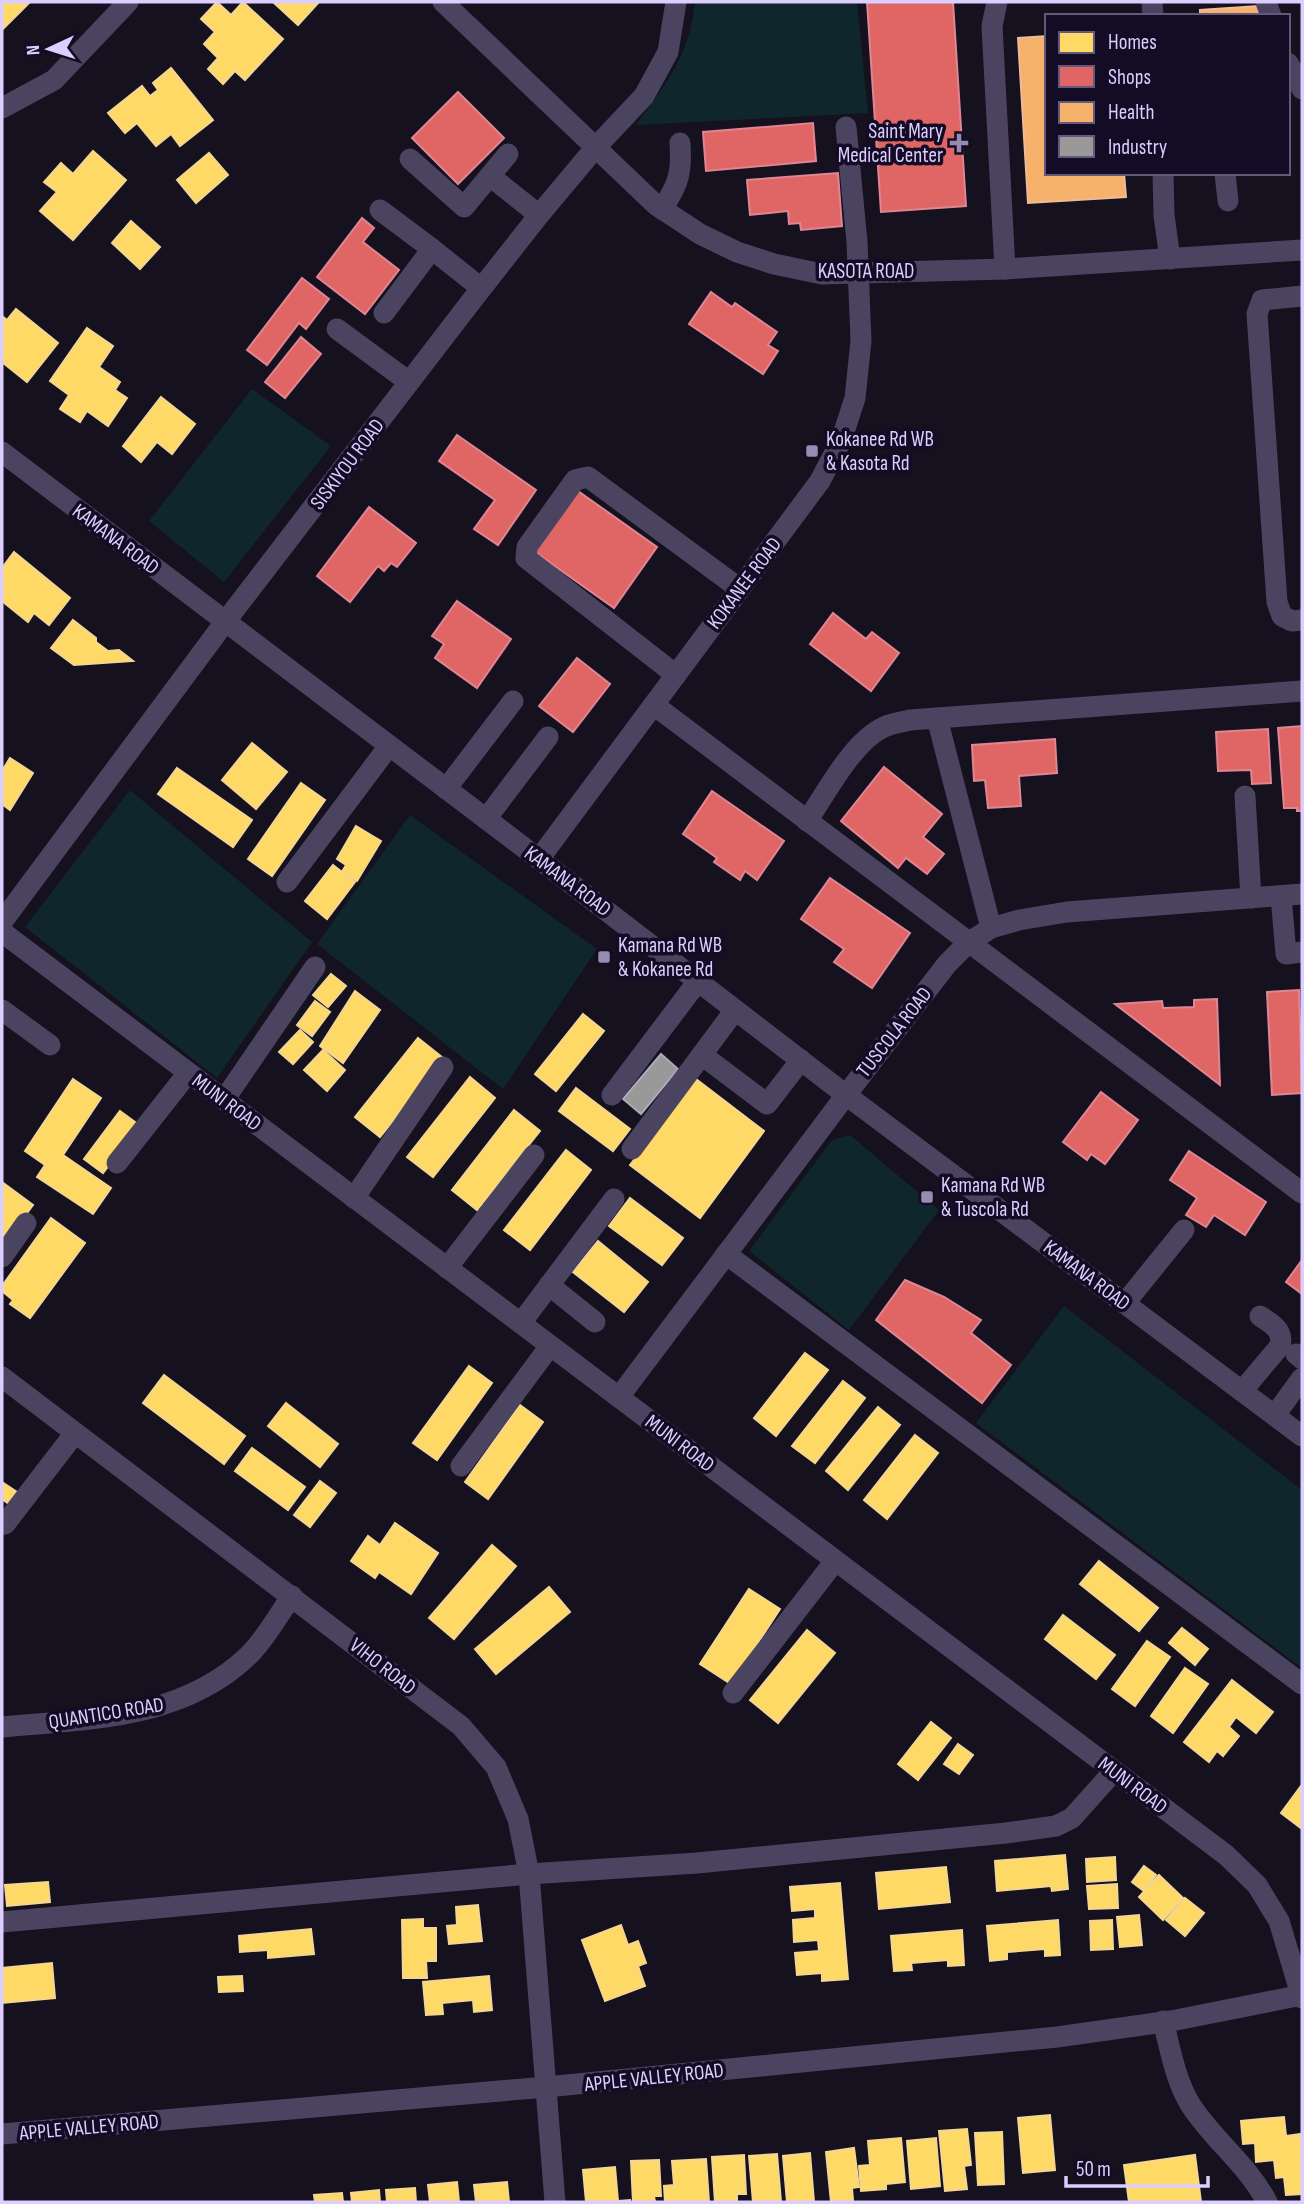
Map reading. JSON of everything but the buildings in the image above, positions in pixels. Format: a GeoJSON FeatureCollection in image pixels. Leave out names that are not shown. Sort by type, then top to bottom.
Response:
{"type":"FeatureCollection","features":[{"type":"Feature","properties":{"kind":"street"},"geometry":{"type":"LineString","coordinates":[[2,108],[54,80],[128,2]]}},
{"type":"Feature","properties":{"kind":"street","name":"KASOTA ROAD"},"geometry":{"type":"LineString","coordinates":[[443,2],[662,209],[699,234],[737,252],[774,264],[822,274],[1005,270],[1302,250]]}},
{"type":"Feature","properties":{"kind":"street","name":"SISKIYOU ROAD"},"geometry":{"type":"LineString","coordinates":[[2,922],[225,622],[481,288],[596,147],[644,96],[668,52],[676,2]]}},
{"type":"Feature","properties":{"kind":"street"},"geometry":{"type":"LineString","coordinates":[[997,2],[992,26],[1005,270]]}},
{"type":"Feature","properties":{"kind":"street","name":"KOKANEE ROAD"},"geometry":{"type":"LineString","coordinates":[[540,859],[820,481],[841,441],[855,398],[861,341],[857,242],[846,127]]}},
{"type":"Feature","properties":{"kind":"street"},"geometry":{"type":"LineString","coordinates":[[662,209],[677,187],[682,164],[680,143]]}},
{"type":"Feature","properties":{"kind":"street"},"geometry":{"type":"LineString","coordinates":[[410,159],[464,207],[508,154]]}},
{"type":"Feature","properties":{"kind":"street"},"geometry":{"type":"LineString","coordinates":[[1163,175],[1164,215],[1170,260]]}},
{"type":"Feature","properties":{"kind":"street"},"geometry":{"type":"LineString","coordinates":[[1225,175],[1228,201]]}},
{"type":"Feature","properties":{"kind":"street"},"geometry":{"type":"LineString","coordinates":[[490,176],[539,215]]}},
{"type":"Feature","properties":{"kind":"street"},"geometry":{"type":"LineString","coordinates":[[380,210],[481,288]]}},
{"type":"Feature","properties":{"kind":"street"},"geometry":{"type":"LineString","coordinates":[[384,313],[432,250]]}},
{"type":"Feature","properties":{"kind":"street"},"geometry":{"type":"LineString","coordinates":[[1302,296],[1262,300],[1257,314],[1277,603],[1282,615],[1292,621],[1302,620]]}},
{"type":"Feature","properties":{"kind":"street"},"geometry":{"type":"LineString","coordinates":[[337,329],[409,382]]}},
{"type":"Feature","properties":{"kind":"street","name":"KAMANA ROAD"},"geometry":{"type":"LineString","coordinates":[[2,452],[540,859],[846,1095],[1302,1436]]}},
{"type":"Feature","properties":{"kind":"street"},"geometry":{"type":"LineString","coordinates":[[676,675],[526,558],[527,547],[575,480],[589,477],[740,589]]}},
{"type":"Feature","properties":{"kind":"street"},"geometry":{"type":"LineString","coordinates":[[807,821],[852,755],[876,731],[885,726],[911,720],[1302,691]]}},
{"type":"Feature","properties":{"kind":"street"},"geometry":{"type":"LineString","coordinates":[[446,789],[513,701]]}},
{"type":"Feature","properties":{"kind":"street"},"geometry":{"type":"LineString","coordinates":[[654,705],[968,943],[1297,1181]]}},
{"type":"Feature","properties":{"kind":"street"},"geometry":{"type":"LineString","coordinates":[[937,718],[991,928]]}},
{"type":"Feature","properties":{"kind":"street"},"geometry":{"type":"LineString","coordinates":[[486,819],[548,737]]}},
{"type":"Feature","properties":{"kind":"street"},"geometry":{"type":"LineString","coordinates":[[287,882],[389,746]]}},
{"type":"Feature","properties":{"kind":"street"},"geometry":{"type":"LineString","coordinates":[[1245,796],[1251,898]]}},
{"type":"Feature","properties":{"kind":"street"},"geometry":{"type":"LineString","coordinates":[[1292,895],[1286,954],[1302,952]]}},
{"type":"Feature","properties":{"kind":"street","name":"TUSCOLA ROAD"},"geometry":{"type":"LineString","coordinates":[[619,1397],[846,1095],[947,964],[968,943],[991,928],[1067,912],[1292,895]]}},
{"type":"Feature","properties":{"kind":"street","name":"MUNI ROAD"},"geometry":{"type":"LineString","coordinates":[[2,932],[1226,1855],[1257,1885],[1279,1921],[1302,1996]]}},
{"type":"Feature","properties":{"kind":"street"},"geometry":{"type":"LineString","coordinates":[[224,1100],[315,967]]}},
{"type":"Feature","properties":{"kind":"street"},"geometry":{"type":"LineString","coordinates":[[612,1095],[698,981]]}},
{"type":"Feature","properties":{"kind":"street"},"geometry":{"type":"LineString","coordinates":[[2,1010],[50,1045]]}},
{"type":"Feature","properties":{"kind":"street"},"geometry":{"type":"LineString","coordinates":[[632,1149],[735,1010]]}},
{"type":"Feature","properties":{"kind":"street"},"geometry":{"type":"LineString","coordinates":[[702,1055],[767,1104],[802,1060]]}},
{"type":"Feature","properties":{"kind":"street"},"geometry":{"type":"LineString","coordinates":[[354,1198],[443,1067]]}},
{"type":"Feature","properties":{"kind":"street"},"geometry":{"type":"LineString","coordinates":[[117,1163],[188,1073]]}},
{"type":"Feature","properties":{"kind":"street"},"geometry":{"type":"LineString","coordinates":[[447,1268],[534,1155]]}},
{"type":"Feature","properties":{"kind":"street"},"geometry":{"type":"LineString","coordinates":[[521,1323],[614,1199]]}},
{"type":"Feature","properties":{"kind":"street"},"geometry":{"type":"LineString","coordinates":[[2,1256],[26,1223]]}},
{"type":"Feature","properties":{"kind":"street"},"geometry":{"type":"LineString","coordinates":[[1125,1303],[1184,1230]]}},
{"type":"Feature","properties":{"kind":"street"},"geometry":{"type":"LineString","coordinates":[[726,1254],[1302,1684]]}},
{"type":"Feature","properties":{"kind":"street"},"geometry":{"type":"LineString","coordinates":[[549,1285],[594,1322]]}},
{"type":"Feature","properties":{"kind":"street"},"geometry":{"type":"LineString","coordinates":[[1242,1391],[1279,1346],[1282,1338],[1279,1330],[1260,1315]]}},
{"type":"Feature","properties":{"kind":"street"},"geometry":{"type":"LineString","coordinates":[[461,1466],[550,1346]]}},
{"type":"Feature","properties":{"kind":"street","name":"VIHO ROAD"},"geometry":{"type":"LineString","coordinates":[[2,1377],[461,1726],[496,1767],[518,1819],[529,1874],[555,2202]]}},
{"type":"Feature","properties":{"kind":"street"},"geometry":{"type":"LineString","coordinates":[[1275,1415],[1302,1378]]}},
{"type":"Feature","properties":{"kind":"street"},"geometry":{"type":"LineString","coordinates":[[5,1524],[75,1433]]}},
{"type":"Feature","properties":{"kind":"street"},"geometry":{"type":"LineString","coordinates":[[733,1693],[835,1561]]}},
{"type":"Feature","properties":{"kind":"street","name":"QUANTICO ROAD"},"geometry":{"type":"LineString","coordinates":[[2,1727],[105,1717],[149,1710],[184,1699],[221,1679],[250,1654],[292,1596]]}},
{"type":"Feature","properties":{"kind":"street"},"geometry":{"type":"LineString","coordinates":[[2,1922],[529,1874],[710,1862],[1056,1826],[1072,1818],[1114,1771]]}},
{"type":"Feature","properties":{"kind":"street","name":"APPLE VALLEY ROAD"},"geometry":{"type":"LineString","coordinates":[[2,2134],[545,2087],[1057,2038],[1302,1996]]}},
{"type":"Feature","properties":{"kind":"street"},"geometry":{"type":"LineString","coordinates":[[1163,2021],[1178,2078],[1190,2104],[1237,2161],[1266,2202]]}},
{"type":"Feature","properties":{"kind":"green space"},"geometry":{"type":"Polygon","coordinates":[[[695,2],[857,2],[868,113],[636,125],[675,68],[688,38],[695,2]]]}},
{"type":"Feature","properties":{"kind":"green space"},"geometry":{"type":"Polygon","coordinates":[[[252,389],[331,446],[224,582],[149,521],[252,389]]]}},
{"type":"Feature","properties":{"kind":"green space"},"geometry":{"type":"Polygon","coordinates":[[[130,790],[312,942],[217,1078],[25,927],[130,790]]]}},
{"type":"Feature","properties":{"kind":"green space"},"geometry":{"type":"Polygon","coordinates":[[[410,815],[597,949],[503,1089],[317,944],[410,815]]]}},
{"type":"Feature","properties":{"kind":"green space"},"geometry":{"type":"Polygon","coordinates":[[[850,1135],[939,1210],[849,1330],[749,1251],[832,1140],[850,1135]]]}},
{"type":"Feature","properties":{"kind":"green space"},"geometry":{"type":"Polygon","coordinates":[[[1064,1306],[1302,1490],[1302,1668],[976,1423],[1064,1306]]]}},
{"type":"Feature","properties":{"kind":"place","name":"Saint Mary Medical Center"},"geometry":{"type":"Point","coordinates":[959,143]}},
{"type":"Feature","properties":{"kind":"place","name":"Kokanee Rd WB & Kasota Rd"},"geometry":{"type":"Point","coordinates":[812,451]}},
{"type":"Feature","properties":{"kind":"place","name":"Kamana Rd WB & Kokanee Rd"},"geometry":{"type":"Point","coordinates":[604,957]}},
{"type":"Feature","properties":{"kind":"place","name":"Kamana Rd WB & Tuscola Rd"},"geometry":{"type":"Point","coordinates":[927,1197]}}]}
